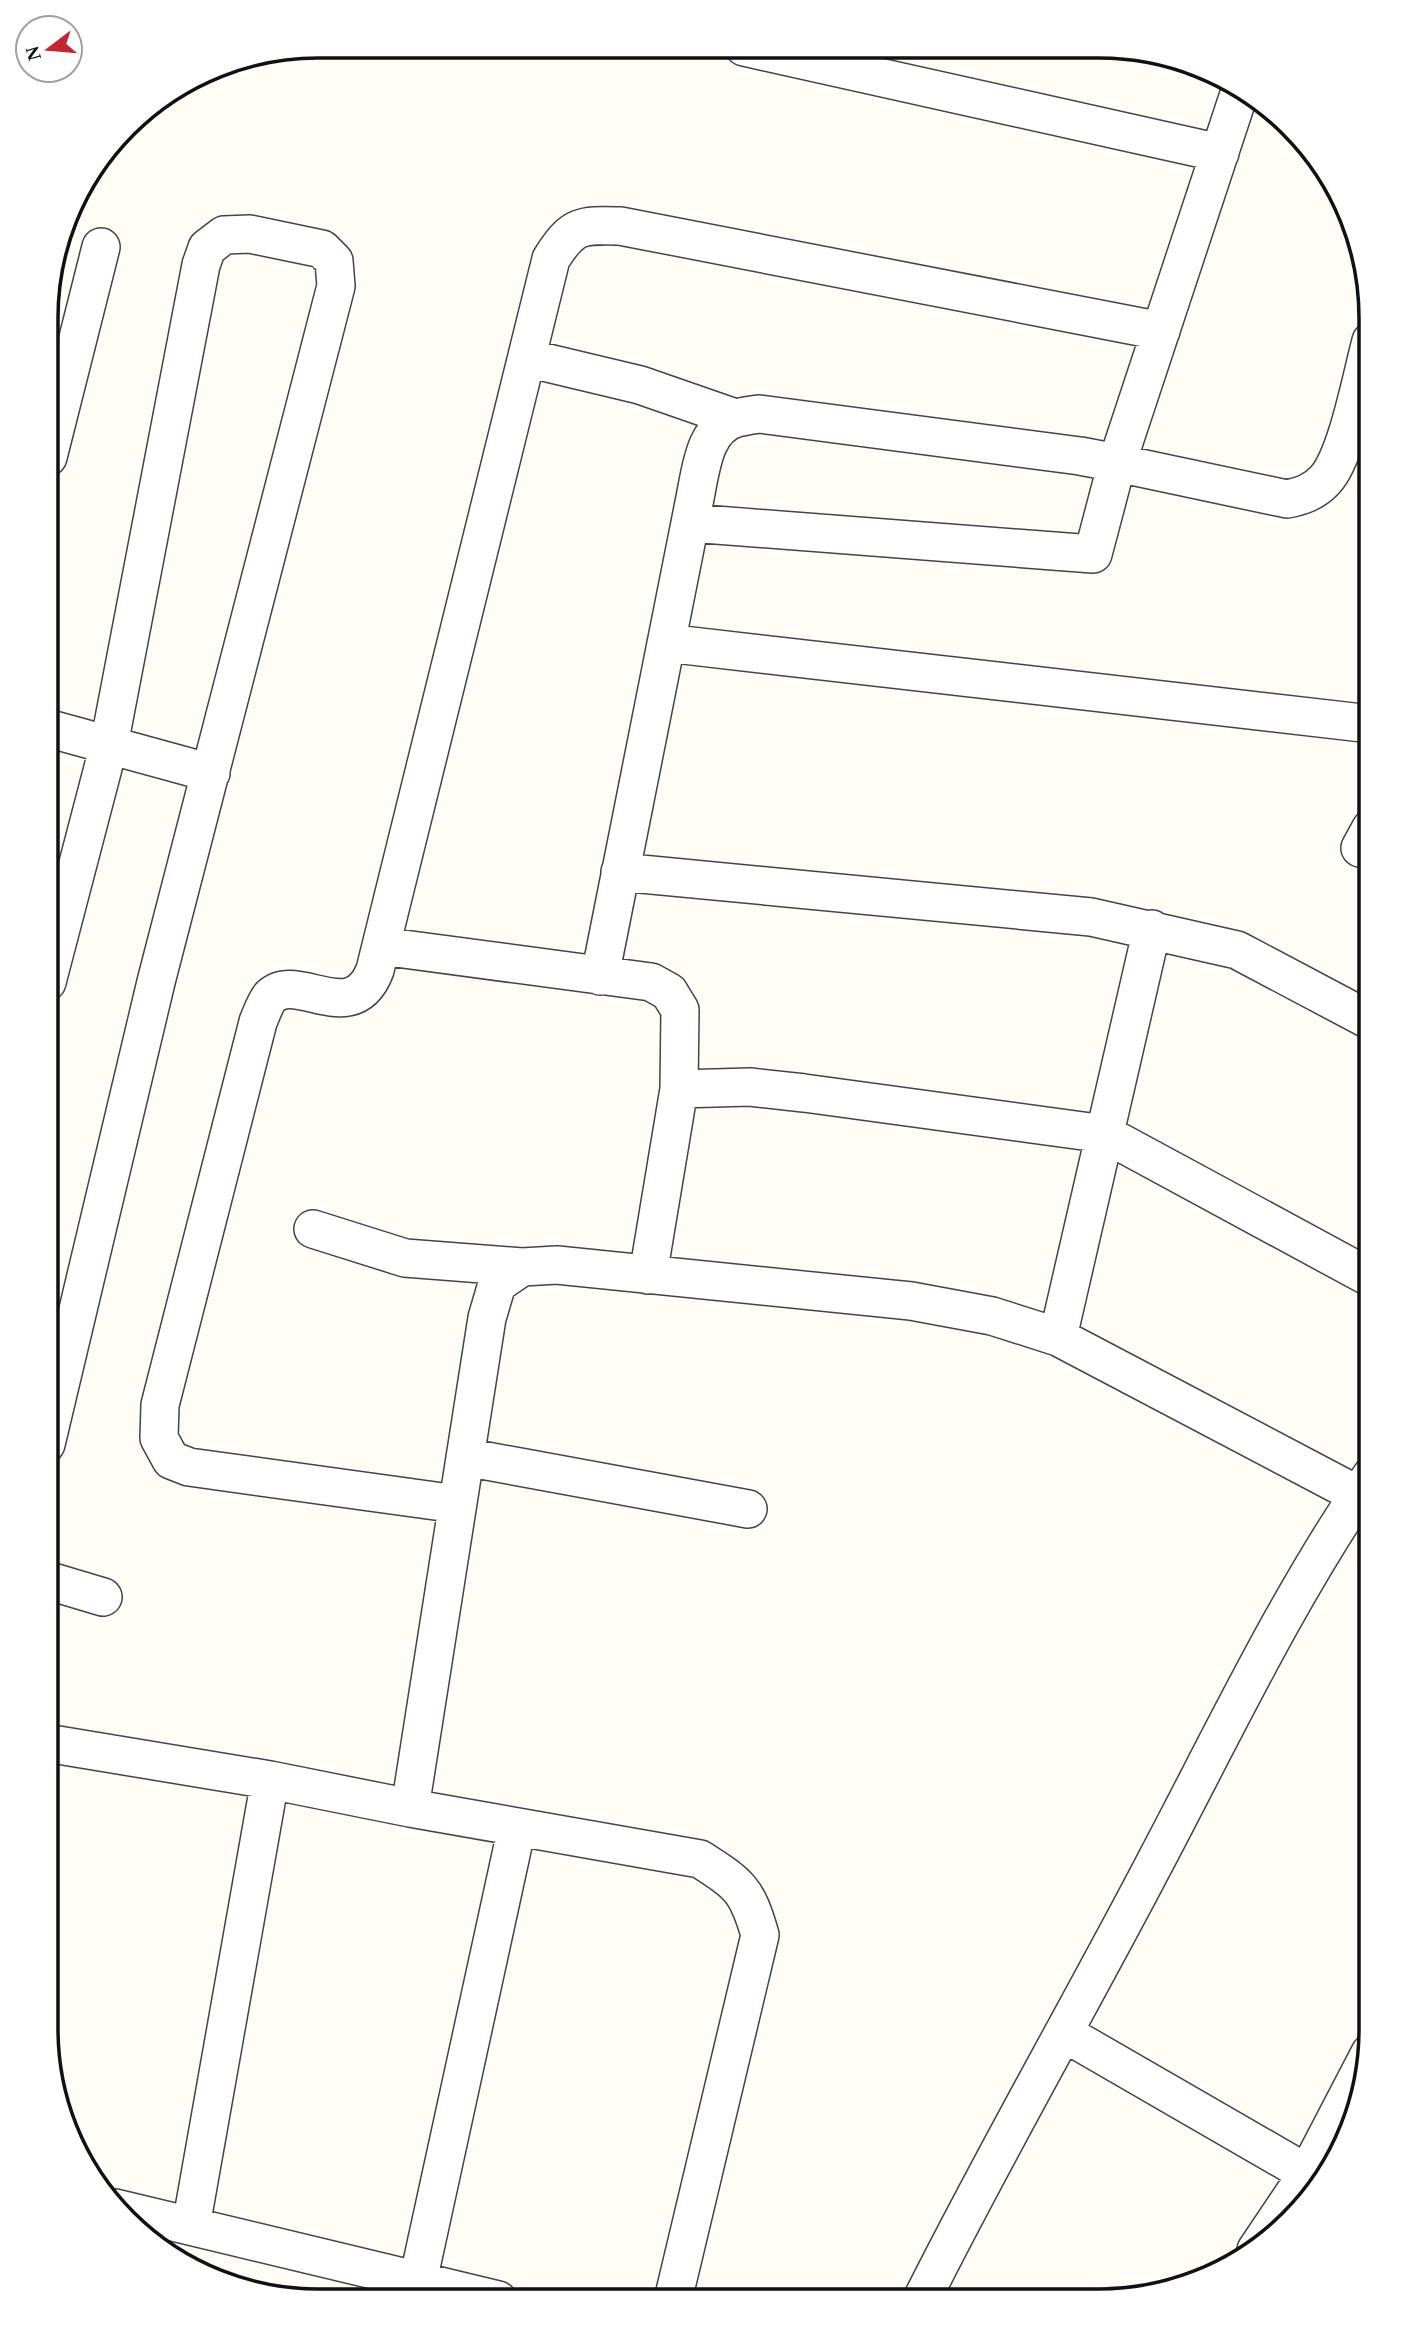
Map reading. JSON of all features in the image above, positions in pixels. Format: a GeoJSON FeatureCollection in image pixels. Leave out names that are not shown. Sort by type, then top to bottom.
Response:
{"type":"FeatureCollection","features":[{"type":"Feature","properties":{"kind":"street"},"geometry":{"type":"LineString","coordinates":[[850,58],[1220,153]]}},
{"type":"Feature","properties":{"kind":"street"},"geometry":{"type":"LineString","coordinates":[[693,510],[780,530],[1093,554],[1117,463],[1238,98]]}},
{"type":"Feature","properties":{"kind":"street"},"geometry":{"type":"LineString","coordinates":[[457,1504],[189,1467],[171,1460],[159,1438],[160,1405],[258,1022],[270,997],[286,989],[337,999],[354,995],[370,984],[551,260],[564,239],[587,225],[620,226],[1161,331]]}},
{"type":"Feature","properties":{"kind":"street"},"geometry":{"type":"LineString","coordinates":[[58,940],[109,745],[201,265],[207,248],[224,235],[250,234],[322,249],[334,261],[336,286],[156,982],[58,1394]]}},
{"type":"Feature","properties":{"kind":"street"},"geometry":{"type":"LineString","coordinates":[[58,412],[101,247]]}},
{"type":"Feature","properties":{"kind":"street"},"geometry":{"type":"LineString","coordinates":[[527,358],[640,385],[735,418]]}},
{"type":"Feature","properties":{"kind":"street"},"geometry":{"type":"LineString","coordinates":[[600,976],[705,450],[717,430],[735,418],[759,414],[1080,456],[1287,499],[1307,495],[1326,480],[1341,455],[1359,387]]}},
{"type":"Feature","properties":{"kind":"street"},"geometry":{"type":"LineString","coordinates":[[666,643],[1359,722]]}},
{"type":"Feature","properties":{"kind":"street"},"geometry":{"type":"LineString","coordinates":[[58,731],[211,773]]}},
{"type":"Feature","properties":{"kind":"street"},"geometry":{"type":"LineString","coordinates":[[620,872],[1091,917],[1237,950],[1359,1015]]}},
{"type":"Feature","properties":{"kind":"street"},"geometry":{"type":"LineString","coordinates":[[1058,1337],[1152,929]]}},
{"type":"Feature","properties":{"kind":"street"},"geometry":{"type":"LineString","coordinates":[[381,946],[652,982],[669,992],[680,1010],[679,1089],[648,1275]]}},
{"type":"Feature","properties":{"kind":"street"},"geometry":{"type":"LineString","coordinates":[[679,1089],[750,1087],[1105,1134],[1359,1272]]}},
{"type":"Feature","properties":{"kind":"street"},"geometry":{"type":"LineString","coordinates":[[313,1229],[405,1258],[522,1267],[556,1265],[911,1301],[992,1316],[1058,1337],[1359,1483]]}},
{"type":"Feature","properties":{"kind":"street"},"geometry":{"type":"LineString","coordinates":[[410,1808],[486,1318],[497,1284],[522,1267]]}},
{"type":"Feature","properties":{"kind":"street"},"geometry":{"type":"LineString","coordinates":[[464,1457],[748,1509]]}},
{"type":"Feature","properties":{"kind":"street"},"geometry":{"type":"LineString","coordinates":[[927,2289],[1288,1612],[1359,1493]]}},
{"type":"Feature","properties":{"kind":"street"},"geometry":{"type":"LineString","coordinates":[[58,1584],[103,1597]]}},
{"type":"Feature","properties":{"kind":"street"},"geometry":{"type":"LineString","coordinates":[[58,1745],[270,1780],[410,1808],[700,1859],[734,1881],[752,1906],[760,1935],[676,2289]]}},
{"type":"Feature","properties":{"kind":"street"},"geometry":{"type":"LineString","coordinates":[[191,2226],[270,1780]]}},
{"type":"Feature","properties":{"kind":"street"},"geometry":{"type":"LineString","coordinates":[[418,2281],[517,1827]]}},
{"type":"Feature","properties":{"kind":"street"},"geometry":{"type":"LineString","coordinates":[[1064,2034],[1313,2177]]}},
{"type":"Feature","properties":{"kind":"street"},"geometry":{"type":"LineString","coordinates":[[1318,2169],[1349,2101]]}},
{"type":"Feature","properties":{"kind":"street"},"geometry":{"type":"LineString","coordinates":[[133,2212],[452,2289]]}}]}
